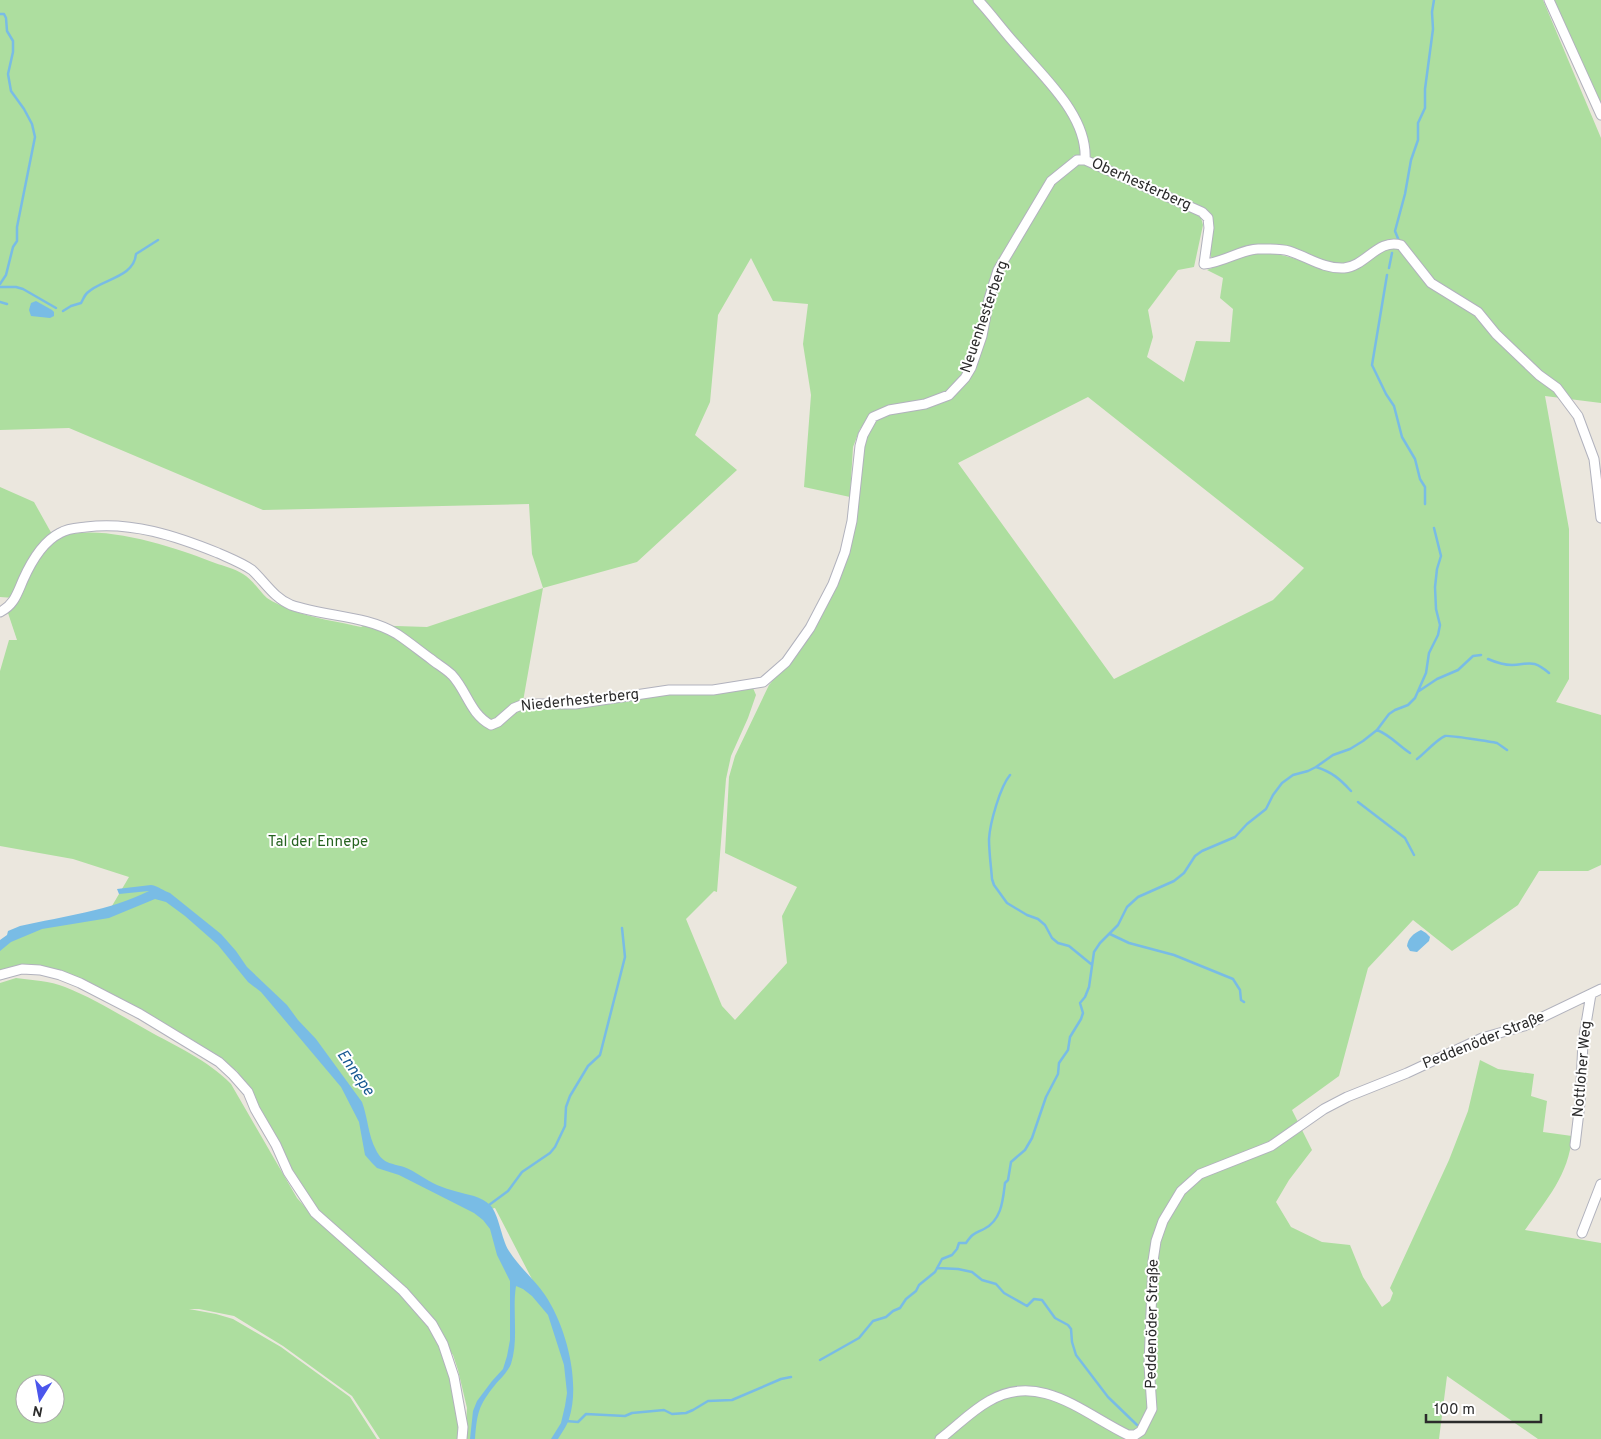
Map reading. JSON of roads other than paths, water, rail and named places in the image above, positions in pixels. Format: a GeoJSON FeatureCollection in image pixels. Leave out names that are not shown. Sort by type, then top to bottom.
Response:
{"type":"FeatureCollection","features":[{"type":"Feature","properties":{"kind":"street"},"geometry":{"type":"LineString","coordinates":[[978,0],[1059,93],[1079,125],[1086,148],[1085,160]]}},
{"type":"Feature","properties":{"kind":"street"},"geometry":{"type":"LineString","coordinates":[[1549,0],[1601,114]]}},
{"type":"Feature","properties":{"kind":"street","name":"Neuenhesterberg"},"geometry":{"type":"LineString","coordinates":[[763,682],[786,662],[810,628],[833,584],[845,552],[852,522],[860,446],[863,435],[873,418],[889,410],[925,404],[948,395],[964,378],[970,368],[982,336],[989,299],[998,270],[1051,181],[1077,160],[1085,160]]}},
{"type":"Feature","properties":{"kind":"street","name":"Oberhesterberg"},"geometry":{"type":"LineString","coordinates":[[1085,160],[1202,212],[1208,218],[1209,228],[1204,264],[1228,259],[1256,248],[1288,250],[1323,265],[1344,268],[1356,265],[1380,247],[1394,243],[1402,245],[1431,283],[1478,312],[1496,334],[1539,375],[1557,388],[1578,416],[1594,459],[1601,518]]}},
{"type":"Feature","properties":{"kind":"street","name":"Niederhesterberg"},"geometry":{"type":"LineString","coordinates":[[0,612],[8,608],[15,599],[42,548],[60,532],[73,528],[92,526],[123,526],[157,532],[199,545],[235,561],[251,570],[274,595],[290,604],[370,623],[396,633],[452,674],[474,710],[482,720],[491,725],[498,722],[514,708],[524,704],[575,704],[669,690],[713,690],[763,682]]}},
{"type":"Feature","properties":{"kind":"street"},"geometry":{"type":"LineString","coordinates":[[0,975],[22,969],[40,970],[80,983],[156,1024],[220,1062],[233,1075],[248,1092],[254,1109],[276,1145],[288,1172],[315,1213],[403,1291],[421,1309],[432,1324],[443,1344],[454,1378],[463,1427],[462,1439]]}},
{"type":"Feature","properties":{"kind":"street","name":"Peddenöder Straße"},"geometry":{"type":"LineString","coordinates":[[940,1439],[987,1402],[999,1396],[1026,1391],[1048,1394],[1069,1402],[1128,1435],[1141,1431],[1152,1409],[1149,1365],[1153,1261],[1156,1241],[1163,1221],[1181,1191],[1200,1174],[1271,1146],[1324,1109],[1347,1097],[1407,1073],[1482,1038],[1524,1026],[1601,989]]}},
{"type":"Feature","properties":{"kind":"street","name":"Nottloher Weg"},"geometry":{"type":"LineString","coordinates":[[1575,1145],[1584,1042],[1591,994]]}},
{"type":"Feature","properties":{"kind":"street"},"geometry":{"type":"LineString","coordinates":[[1582,1233],[1601,1184]]}},
{"type":"Feature","properties":{"kind":"water"},"geometry":{"type":"Polygon","coordinates":[[[36,301],[52,310],[54,316],[50,318],[31,316],[29,310],[31,303],[36,301]]]}},
{"type":"Feature","properties":{"kind":"water"},"geometry":{"type":"Polygon","coordinates":[[[151,885],[170,893],[221,934],[247,967],[287,1005],[316,1039],[362,1102],[371,1138],[382,1158],[404,1167],[437,1185],[481,1199],[493,1209],[509,1251],[545,1295],[553,1308],[565,1338],[572,1372],[572,1404],[566,1427],[558,1439],[551,1439],[561,1423],[565,1406],[567,1393],[564,1365],[548,1315],[532,1296],[516,1286],[515,1345],[511,1364],[506,1373],[489,1392],[478,1416],[475,1439],[470,1439],[473,1411],[477,1401],[503,1369],[510,1340],[510,1281],[497,1255],[490,1229],[474,1213],[399,1175],[377,1168],[372,1163],[365,1155],[359,1122],[341,1087],[261,992],[248,982],[218,945],[185,916],[166,902],[155,899],[109,918],[42,929],[11,942],[0,951],[0,940],[7,935],[8,931],[20,926],[118,904],[149,891],[119,894],[117,889],[151,885]]]}},
{"type":"Feature","properties":{"kind":"water"},"geometry":{"type":"Polygon","coordinates":[[[1421,930],[1430,937],[1429,941],[1417,952],[1410,951],[1407,946],[1410,938],[1421,930]]]}},
{"type":"Feature","properties":{"kind":"waterway"},"geometry":{"type":"LineString","coordinates":[[1399,241],[1395,231],[1405,194],[1411,160],[1418,140],[1418,123],[1425,108],[1425,89],[1433,29],[1432,12],[1434,0]]}},
{"type":"Feature","properties":{"kind":"waterway"},"geometry":{"type":"LineString","coordinates":[[0,14],[4,14],[6,18],[7,31],[13,41],[13,52],[8,74],[11,91],[32,124],[35,137],[17,227],[17,241],[13,247],[6,275],[0,284]]}},
{"type":"Feature","properties":{"kind":"waterway"},"geometry":{"type":"LineString","coordinates":[[63,311],[81,303],[86,294],[93,288],[123,273],[134,262],[136,254],[158,240]]}},
{"type":"Feature","properties":{"kind":"waterway"},"geometry":{"type":"LineString","coordinates":[[1389,268],[1392,253]]}},
{"type":"Feature","properties":{"kind":"waterway"},"geometry":{"type":"LineString","coordinates":[[1387,275],[1372,365],[1394,406],[1402,437],[1415,459],[1420,479],[1425,487],[1425,504]]}},
{"type":"Feature","properties":{"kind":"waterway"},"geometry":{"type":"LineString","coordinates":[[0,287],[23,289],[56,308]]}},
{"type":"Feature","properties":{"kind":"waterway"},"geometry":{"type":"LineString","coordinates":[[0,302],[7,304]]}},
{"type":"Feature","properties":{"kind":"waterway"},"geometry":{"type":"LineString","coordinates":[[820,1360],[859,1338],[873,1321],[886,1317],[900,1308],[906,1299],[916,1291],[919,1285],[935,1272],[942,1259],[952,1255],[959,1243],[966,1243],[972,1235],[995,1220],[1000,1209],[1011,1162],[1025,1150],[1032,1138],[1046,1097],[1058,1074],[1059,1063],[1068,1050],[1070,1037],[1081,1019],[1083,1013],[1080,1003],[1089,987],[1094,952],[1118,925],[1127,907],[1138,897],[1174,881],[1184,873],[1195,856],[1202,851],[1235,837],[1247,824],[1266,809],[1282,783],[1293,775],[1308,771],[1333,755],[1350,749],[1363,741],[1377,730],[1389,714],[1408,705],[1415,698],[1426,673],[1429,653],[1438,635],[1440,625],[1436,609],[1435,587],[1441,556],[1434,528]]}},
{"type":"Feature","properties":{"kind":"waterway"},"geometry":{"type":"LineString","coordinates":[[1419,691],[1437,679],[1458,670],[1473,656],[1481,655]]}},
{"type":"Feature","properties":{"kind":"waterway"},"geometry":{"type":"LineString","coordinates":[[1488,659],[1509,665],[1535,664],[1549,673]]}},
{"type":"Feature","properties":{"kind":"waterway"},"geometry":{"type":"LineString","coordinates":[[1377,730],[1390,737],[1410,753]]}},
{"type":"Feature","properties":{"kind":"waterway"},"geometry":{"type":"LineString","coordinates":[[1417,759],[1445,736],[1497,743],[1507,750]]}},
{"type":"Feature","properties":{"kind":"waterway"},"geometry":{"type":"LineString","coordinates":[[1316,767],[1335,776],[1351,791]]}},
{"type":"Feature","properties":{"kind":"waterway"},"geometry":{"type":"LineString","coordinates":[[1010,775],[999,796],[990,832],[990,854],[994,885],[1007,903],[1038,919],[1045,925],[1052,938],[1058,943],[1069,946],[1091,964]]}},
{"type":"Feature","properties":{"kind":"waterway"},"geometry":{"type":"LineString","coordinates":[[1358,802],[1405,838],[1414,855]]}},
{"type":"Feature","properties":{"kind":"waterway"},"geometry":{"type":"LineString","coordinates":[[489,1205],[508,1191],[522,1172],[550,1153],[555,1147],[565,1126],[566,1107],[570,1096],[588,1066],[600,1055],[625,957],[622,928]]}},
{"type":"Feature","properties":{"kind":"waterway"},"geometry":{"type":"LineString","coordinates":[[1110,934],[1129,943],[1174,955],[1233,979],[1240,990],[1241,1000],[1244,1002]]}},
{"type":"Feature","properties":{"kind":"waterway"},"geometry":{"type":"LineString","coordinates":[[937,1268],[972,1272],[982,1280],[996,1284],[1004,1293],[1027,1306],[1034,1299],[1042,1300],[1055,1318],[1068,1325],[1071,1329],[1076,1355],[1108,1397],[1137,1425]]}},
{"type":"Feature","properties":{"kind":"waterway"},"geometry":{"type":"LineString","coordinates":[[566,1421],[578,1422],[586,1414],[625,1416],[632,1413],[664,1410],[672,1414],[686,1413],[708,1401],[732,1400],[781,1379],[791,1377]]}},
{"type":"Feature","properties":{"kind":"park label","name":"Tal der Ennepe"},"geometry":{"type":"Point","coordinates":[318,842]}},
{"type":"Feature","properties":{"kind":"water label","name":"Ennepe"},"geometry":{"type":"Point","coordinates":[355,1073]}}]}
